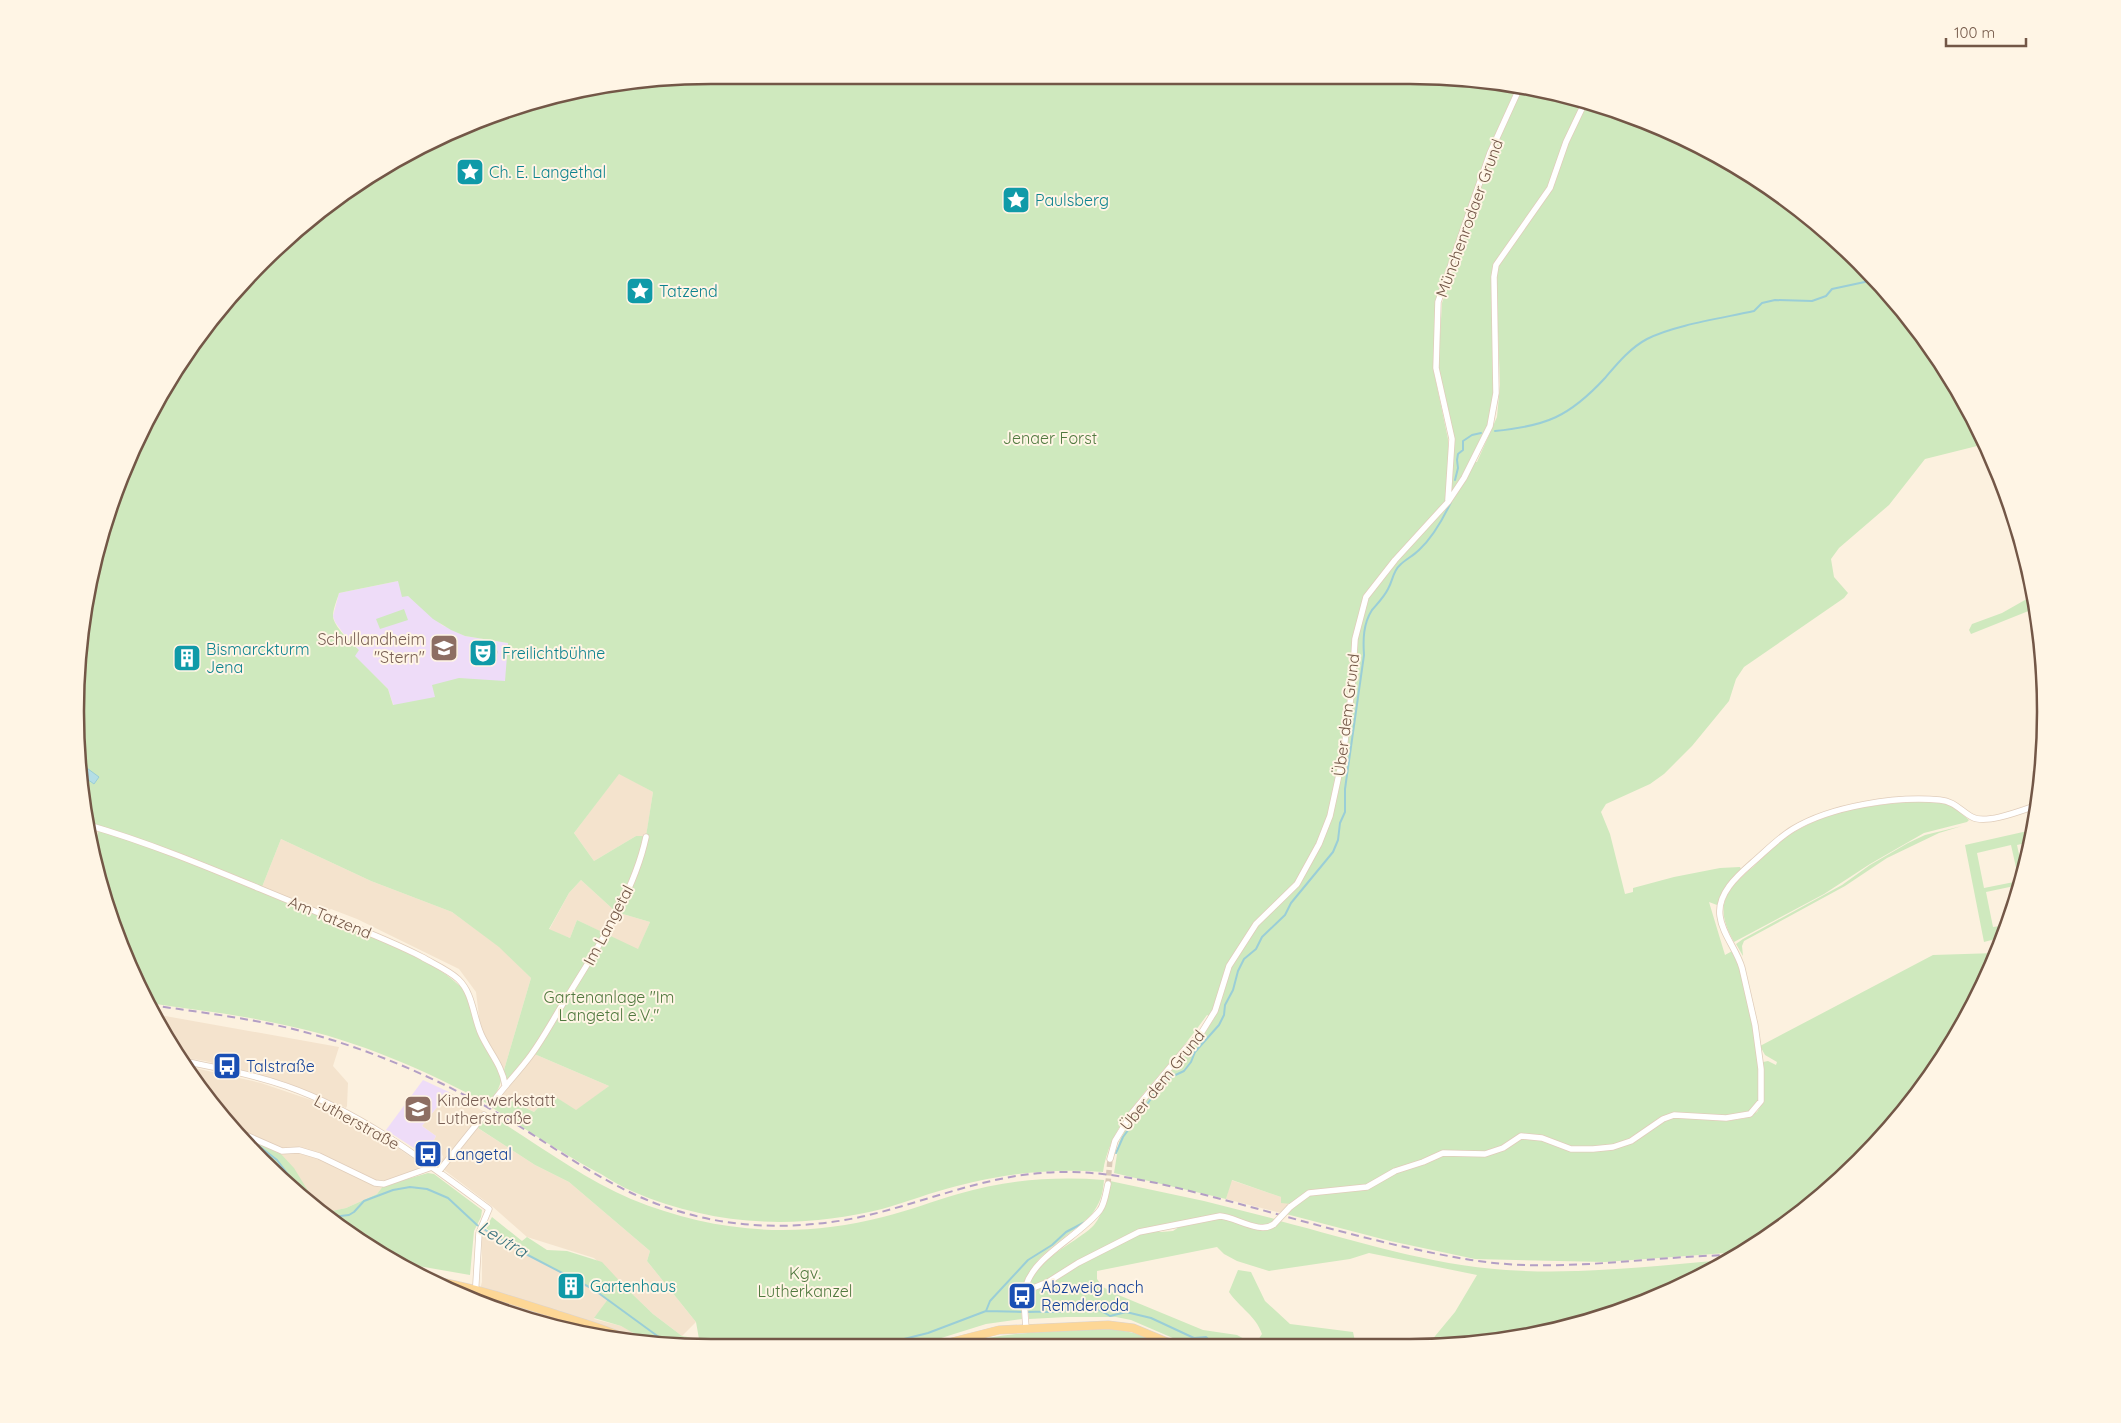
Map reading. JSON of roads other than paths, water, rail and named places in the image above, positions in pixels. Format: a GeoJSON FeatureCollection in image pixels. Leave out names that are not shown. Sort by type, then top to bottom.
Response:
{"type":"FeatureCollection","features":[{"type":"Feature","properties":{"kind":"main road"},"geometry":{"type":"LineString","coordinates":[[459,1286],[603,1329]]}},
{"type":"Feature","properties":{"kind":"main road"},"geometry":{"type":"LineString","coordinates":[[963,1339],[982,1334],[1026,1328],[1090,1325],[1121,1326],[1144,1332],[1160,1339]]}},
{"type":"Feature","properties":{"kind":"street","name":"Münchenrodaer Grund"},"geometry":{"type":"LineString","coordinates":[[1448,502],[1452,439],[1436,368],[1438,302],[1490,153],[1517,93]]}},
{"type":"Feature","properties":{"kind":"street","name":"Über dem Grund"},"geometry":{"type":"LineString","coordinates":[[1110,1159],[1115,1141],[1132,1113],[1200,1035],[1215,1011],[1229,966],[1256,924],[1297,884],[1319,844],[1330,816],[1343,756],[1352,688],[1355,639],[1366,596],[1448,502],[1464,478],[1490,426],[1496,393],[1494,276],[1496,265],[1550,188],[1566,142],[1582,108]]}},
{"type":"Feature","properties":{"kind":"street"},"geometry":{"type":"LineString","coordinates":[[488,658],[493,656],[494,652],[490,649]]}},
{"type":"Feature","properties":{"kind":"street"},"geometry":{"type":"LineString","coordinates":[[1026,1288],[1033,1288],[1048,1282],[1126,1237],[1144,1230],[1220,1216],[1263,1228],[1274,1224],[1290,1207],[1309,1193],[1367,1187],[1395,1171],[1443,1153],[1485,1154],[1503,1148],[1521,1136],[1542,1138],[1571,1149],[1613,1147],[1631,1141],[1663,1119],[1674,1115],[1726,1118],[1750,1114],[1759,1106],[1762,1098],[1759,1047],[1739,956],[1723,928],[1720,916],[1723,898],[1734,881],[1791,830],[1817,818],[1858,806],[1907,800],[1940,800],[1956,805],[1975,818],[1985,819],[2030,807]]}},
{"type":"Feature","properties":{"kind":"street","name":"Am Tatzend"},"geometry":{"type":"LineString","coordinates":[[95,828],[158,848],[239,878],[309,909],[343,921],[432,963],[457,978],[464,986],[481,1034],[503,1071],[505,1084]]}},
{"type":"Feature","properties":{"kind":"street","name":"Im Langetal"},"geometry":{"type":"LineString","coordinates":[[490,1106],[505,1084],[516,1074],[532,1053],[606,931],[629,888],[646,837]]}},
{"type":"Feature","properties":{"kind":"street","name":"Lutherstraße"},"geometry":{"type":"LineString","coordinates":[[192,1063],[276,1083],[340,1109],[385,1135],[439,1171],[489,1209],[479,1234],[476,1290]]}},
{"type":"Feature","properties":{"kind":"street"},"geometry":{"type":"LineString","coordinates":[[439,1171],[484,1115]]}},
{"type":"Feature","properties":{"kind":"street"},"geometry":{"type":"LineString","coordinates":[[253,1138],[282,1152],[299,1150],[319,1156],[375,1183],[384,1184],[432,1167]]}},
{"type":"Feature","properties":{"kind":"street"},"geometry":{"type":"LineString","coordinates":[[1026,1328],[1024,1302],[1026,1288],[1032,1272],[1038,1264],[1077,1234],[1101,1209],[1108,1184]]}},
{"type":"Feature","properties":{"kind":"water"},"geometry":{"type":"Polygon","coordinates":[[[86,768],[99,777],[94,784],[88,779],[86,768]]]}},
{"type":"Feature","properties":{"kind":"waterway"},"geometry":{"type":"LineString","coordinates":[[1495,431],[1529,426],[1568,411],[1592,391],[1629,352],[1647,339],[1658,334],[1754,311],[1762,303],[1775,300],[1812,301],[1826,296],[1832,289],[1866,282]]}},
{"type":"Feature","properties":{"kind":"waterway"},"geometry":{"type":"LineString","coordinates":[[1455,480],[1458,468],[1458,454],[1463,450],[1463,441],[1472,435],[1481,433]]}},
{"type":"Feature","properties":{"kind":"waterway"},"geometry":{"type":"LineString","coordinates":[[1116,1153],[1123,1137],[1159,1088],[1169,1078],[1184,1071],[1191,1062],[1195,1052],[1219,1025],[1244,959],[1256,949],[1262,937],[1285,915],[1291,903],[1333,852],[1338,840],[1340,823],[1345,812],[1345,789],[1364,655],[1365,626],[1372,610],[1390,586],[1398,567],[1417,552],[1429,539],[1451,502]]}},
{"type":"Feature","properties":{"kind":"waterway","name":"Leutra"},"geometry":{"type":"LineString","coordinates":[[261,1148],[277,1160],[286,1172]]}},
{"type":"Feature","properties":{"kind":"waterway","name":"Leutra"},"geometry":{"type":"LineString","coordinates":[[338,1216],[349,1215],[364,1201],[393,1190],[410,1187],[427,1189],[448,1198],[477,1225],[522,1252],[593,1289],[659,1337]]}},
{"type":"Feature","properties":{"kind":"waterway"},"geometry":{"type":"LineString","coordinates":[[986,1311],[990,1301],[1028,1260],[1052,1245],[1066,1232],[1085,1222]]}},
{"type":"Feature","properties":{"kind":"waterway","name":"Leutra"},"geometry":{"type":"LineString","coordinates":[[1027,1312],[1059,1312],[1087,1308],[1097,1309],[1110,1316],[1126,1312],[1151,1318],[1194,1338],[1206,1337],[1208,1339]]}},
{"type":"Feature","properties":{"kind":"waterway","name":"Leutra"},"geometry":{"type":"LineString","coordinates":[[904,1339],[928,1333],[986,1311],[1023,1312]]}},
{"type":"Feature","properties":{"kind":"tunnel"},"geometry":{"type":"LineString","coordinates":[[1108,1184],[1110,1159]]}},
{"type":"Feature","properties":{"kind":"railway"},"geometry":{"type":"LineString","coordinates":[[158,1006],[261,1022],[320,1036],[365,1051],[410,1069],[474,1100],[602,1178],[629,1192],[656,1204],[707,1219],[775,1226],[821,1223],[865,1216],[990,1181],[1015,1176],[1067,1172],[1106,1174],[1164,1185],[1376,1240],[1471,1260],[1504,1264],[1570,1265],[1722,1255]]}},
{"type":"Feature","properties":{"kind":"place","name":"Ch. E. Langethal"},"geometry":{"type":"Point","coordinates":[470,172]}},
{"type":"Feature","properties":{"kind":"place","name":"Paulsberg"},"geometry":{"type":"Point","coordinates":[1016,200]}},
{"type":"Feature","properties":{"kind":"place","name":"Tatzend"},"geometry":{"type":"Point","coordinates":[640,291]}},
{"type":"Feature","properties":{"kind":"place","name":"Schullandheim \"Stern\""},"geometry":{"type":"Point","coordinates":[444,648]}},
{"type":"Feature","properties":{"kind":"place","name":"Freilichtbühne"},"geometry":{"type":"Point","coordinates":[483,653]}},
{"type":"Feature","properties":{"kind":"place","name":"Bismarckturm Jena"},"geometry":{"type":"Point","coordinates":[187,658]}},
{"type":"Feature","properties":{"kind":"place","name":"Talstraße"},"geometry":{"type":"Point","coordinates":[227,1066]}},
{"type":"Feature","properties":{"kind":"place","name":"Kinderwerkstatt Lutherstraße"},"geometry":{"type":"Point","coordinates":[418,1109]}},
{"type":"Feature","properties":{"kind":"place","name":"Langetal"},"geometry":{"type":"Point","coordinates":[428,1154]}},
{"type":"Feature","properties":{"kind":"place","name":"Gartenhaus"},"geometry":{"type":"Point","coordinates":[571,1286]}},
{"type":"Feature","properties":{"kind":"place","name":"Abzweig nach Remderoda"},"geometry":{"type":"Point","coordinates":[1022,1296]}},
{"type":"Feature","properties":{"kind":"park label","name":"Jenaer Forst"},"geometry":{"type":"Point","coordinates":[1050,438]}},
{"type":"Feature","properties":{"kind":"park label","name":"Gartenanlage \"Im Langetal e.V.\""},"geometry":{"type":"Point","coordinates":[609,1006]}},
{"type":"Feature","properties":{"kind":"park label","name":"Kgv. Lutherkanzel"},"geometry":{"type":"Point","coordinates":[805,1282]}}]}
